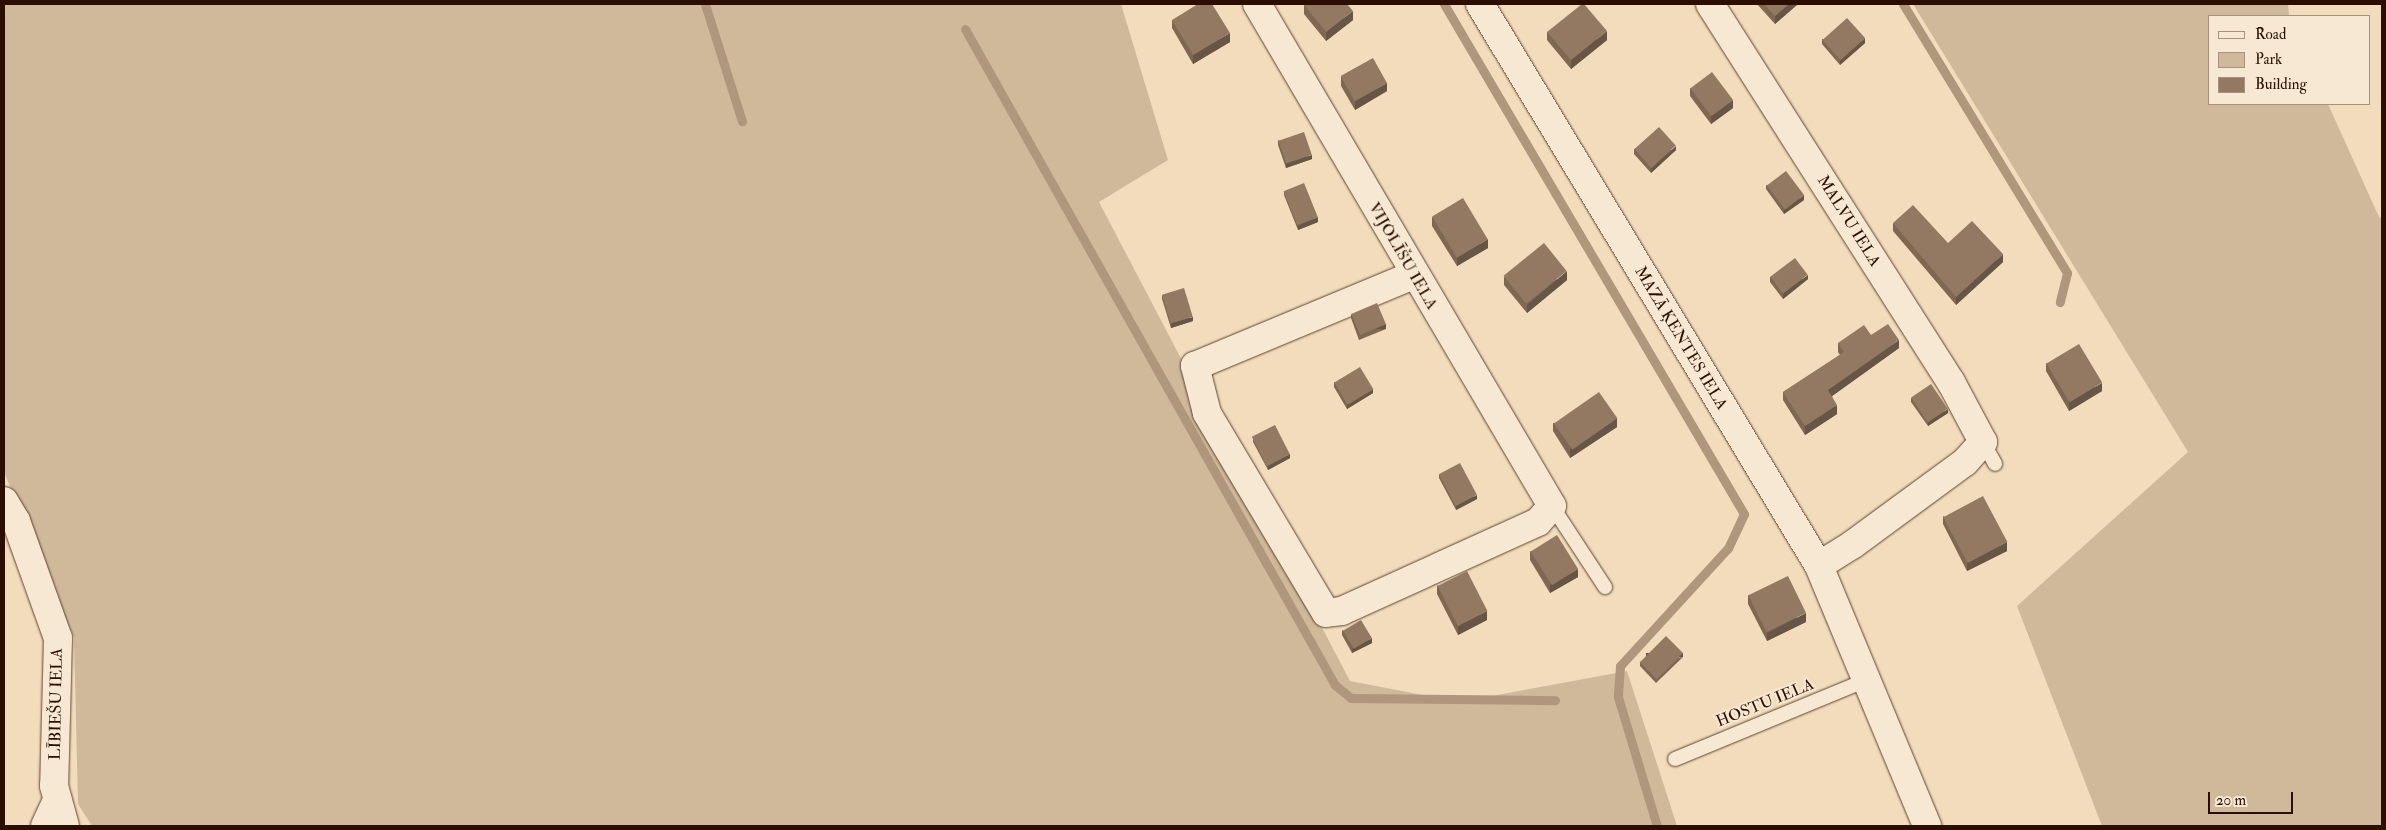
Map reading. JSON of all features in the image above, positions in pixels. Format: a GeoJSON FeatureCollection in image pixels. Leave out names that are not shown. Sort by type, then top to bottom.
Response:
{"type":"FeatureCollection","features":[{"type":"Feature","properties":{"kind":"street","name":"VIJOLĪŠU IELA"},"geometry":{"type":"LineString","coordinates":[[1257,4],[1414,275],[1552,506]]}},
{"type":"Feature","properties":{"kind":"street","name":"MAZĀ ĶENTES IELA"},"geometry":{"type":"LineString","coordinates":[[1480,4],[1818,566],[1868,680],[1927,826]]}},
{"type":"Feature","properties":{"kind":"street","name":"MALVU IELA"},"geometry":{"type":"LineString","coordinates":[[1710,4],[1951,382],[1989,453],[1965,462],[1852,545],[1818,566]]}},
{"type":"Feature","properties":{"kind":"street"},"geometry":{"type":"LineString","coordinates":[[1414,275],[1195,366],[1206,413],[1326,612],[1342,611],[1538,522],[1552,506]]}},
{"type":"Feature","properties":{"kind":"street","name":"LĪBIEŠU IELA"},"geometry":{"type":"LineString","coordinates":[[4,501],[16,521],[58,638],[57,800],[65,826]]}},
{"type":"Feature","properties":{"kind":"street"},"geometry":{"type":"LineString","coordinates":[[44,826],[57,800]]}},
{"type":"Feature","properties":{"kind":"lane","name":"VIJOLĪŠU IELA"},"geometry":{"type":"LineString","coordinates":[[1552,506],[1605,587]]}},
{"type":"Feature","properties":{"kind":"lane","name":"HOSTU IELA"},"geometry":{"type":"LineString","coordinates":[[1675,759],[1868,680]]}},
{"type":"Feature","properties":{"kind":"green space"},"geometry":{"type":"Polygon","coordinates":[[[4,4],[1121,4],[1168,160],[1099,202],[1350,681],[1459,702],[1627,671],[1677,826],[92,826],[78,804],[74,638],[4,472],[4,4]]]}},
{"type":"Feature","properties":{"kind":"green space"},"geometry":{"type":"Polygon","coordinates":[[[1913,4],[2288,4],[2289,15],[2208,15],[2208,105],[2328,105],[2379,217],[2382,218],[2382,826],[2102,826],[2017,606],[2188,452],[1913,4]]]}},
{"type":"Feature","properties":{"kind":"building"},"geometry":{"type":"Polygon","coordinates":[[[1198,4],[1212,4],[1230,33],[1193,55],[1172,20],[1198,4]]]}},
{"type":"Feature","properties":{"kind":"building"},"geometry":{"type":"Polygon","coordinates":[[[1347,4],[1353,11],[1326,32],[1304,5],[1347,4]]]}},
{"type":"Feature","properties":{"kind":"building"},"geometry":{"type":"Polygon","coordinates":[[[1582,4],[1607,31],[1571,60],[1547,32],[1582,4]]]}},
{"type":"Feature","properties":{"kind":"building"},"geometry":{"type":"Polygon","coordinates":[[[1764,4],[1789,4],[1775,16],[1764,4]]]}},
{"type":"Feature","properties":{"kind":"building"},"geometry":{"type":"Polygon","coordinates":[[[1847,18],[1865,38],[1841,60],[1822,40],[1847,18]]]}},
{"type":"Feature","properties":{"kind":"building"},"geometry":{"type":"Polygon","coordinates":[[[1373,58],[1387,83],[1355,101],[1341,76],[1373,58]]]}},
{"type":"Feature","properties":{"kind":"building"},"geometry":{"type":"Polygon","coordinates":[[[1712,72],[1733,100],[1712,116],[1690,88],[1712,72]]]}},
{"type":"Feature","properties":{"kind":"building"},"geometry":{"type":"Polygon","coordinates":[[[1659,127],[1676,146],[1651,168],[1634,149],[1659,127]]]}},
{"type":"Feature","properties":{"kind":"building"},"geometry":{"type":"Polygon","coordinates":[[[1304,132],[1312,155],[1286,163],[1278,141],[1304,132]]]}},
{"type":"Feature","properties":{"kind":"building"},"geometry":{"type":"Polygon","coordinates":[[[1786,171],[1804,195],[1785,209],[1767,185],[1786,171]]]}},
{"type":"Feature","properties":{"kind":"building"},"geometry":{"type":"Polygon","coordinates":[[[1304,183],[1318,217],[1297,226],[1284,191],[1304,183]]]}},
{"type":"Feature","properties":{"kind":"building"},"geometry":{"type":"Polygon","coordinates":[[[1463,198],[1488,239],[1457,258],[1432,217],[1463,198]]]}},
{"type":"Feature","properties":{"kind":"building"},"geometry":{"type":"Polygon","coordinates":[[[1913,205],[1948,243],[1972,221],[2003,254],[1956,297],[1893,223],[1913,205]]]}},
{"type":"Feature","properties":{"kind":"building"},"geometry":{"type":"Polygon","coordinates":[[[1544,243],[1567,271],[1526,304],[1504,276],[1544,243]]]}},
{"type":"Feature","properties":{"kind":"building"},"geometry":{"type":"Polygon","coordinates":[[[1795,258],[1808,275],[1783,293],[1770,277],[1795,258]]]}},
{"type":"Feature","properties":{"kind":"building"},"geometry":{"type":"Polygon","coordinates":[[[1184,288],[1193,317],[1171,323],[1162,295],[1184,288]]]}},
{"type":"Feature","properties":{"kind":"building"},"geometry":{"type":"Polygon","coordinates":[[[1377,303],[1386,324],[1360,335],[1351,314],[1377,303]]]}},
{"type":"Feature","properties":{"kind":"building"},"geometry":{"type":"Polygon","coordinates":[[[1888,324],[1899,340],[1828,390],[1837,405],[1805,426],[1783,392],[1844,352],[1838,343],[1864,325],[1871,335],[1888,324]]]}},
{"type":"Feature","properties":{"kind":"building"},"geometry":{"type":"Polygon","coordinates":[[[2079,344],[2102,383],[2070,402],[2046,364],[2079,344]]]}},
{"type":"Feature","properties":{"kind":"building"},"geometry":{"type":"Polygon","coordinates":[[[1360,367],[1373,389],[1348,405],[1334,382],[1360,367]]]}},
{"type":"Feature","properties":{"kind":"building"},"geometry":{"type":"Polygon","coordinates":[[[1931,384],[1948,409],[1928,422],[1911,397],[1931,384]]]}},
{"type":"Feature","properties":{"kind":"building"},"geometry":{"type":"Polygon","coordinates":[[[1599,392],[1617,418],[1572,450],[1554,424],[1599,392]]]}},
{"type":"Feature","properties":{"kind":"building"},"geometry":{"type":"Polygon","coordinates":[[[1275,425],[1290,454],[1267,466],[1252,437],[1275,425]]]}},
{"type":"Feature","properties":{"kind":"building"},"geometry":{"type":"Polygon","coordinates":[[[1460,463],[1477,495],[1456,506],[1439,474],[1460,463]]]}},
{"type":"Feature","properties":{"kind":"building"},"geometry":{"type":"Polygon","coordinates":[[[1983,496],[2007,542],[1968,563],[1943,517],[1983,496]]]}},
{"type":"Feature","properties":{"kind":"building"},"geometry":{"type":"Polygon","coordinates":[[[1557,535],[1578,569],[1552,585],[1531,551],[1557,535]]]}},
{"type":"Feature","properties":{"kind":"building"},"geometry":{"type":"Polygon","coordinates":[[[1467,571],[1487,611],[1458,626],[1438,586],[1467,571]]]}},
{"type":"Feature","properties":{"kind":"building"},"geometry":{"type":"Polygon","coordinates":[[[1788,576],[1806,613],[1766,632],[1748,595],[1788,576]]]}},
{"type":"Feature","properties":{"kind":"building"},"geometry":{"type":"Polygon","coordinates":[[[1361,620],[1372,638],[1354,649],[1343,631],[1361,620]]]}},
{"type":"Feature","properties":{"kind":"building"},"geometry":{"type":"Polygon","coordinates":[[[1666,636],[1683,653],[1657,679],[1640,662],[1666,636]]]}},
{"type":"Feature","properties":{"kind":"waterway"},"geometry":{"type":"LineString","coordinates":[[705,4],[742,121]]}},
{"type":"Feature","properties":{"kind":"waterway"},"geometry":{"type":"LineString","coordinates":[[1444,4],[1744,514],[1728,548],[1620,666],[1618,697],[1657,826]]}},
{"type":"Feature","properties":{"kind":"waterway"},"geometry":{"type":"LineString","coordinates":[[1903,4],[2067,273],[2060,302]]}},
{"type":"Feature","properties":{"kind":"waterway"},"geometry":{"type":"LineString","coordinates":[[965,29],[1335,685],[1351,698],[1555,700]]}}]}
